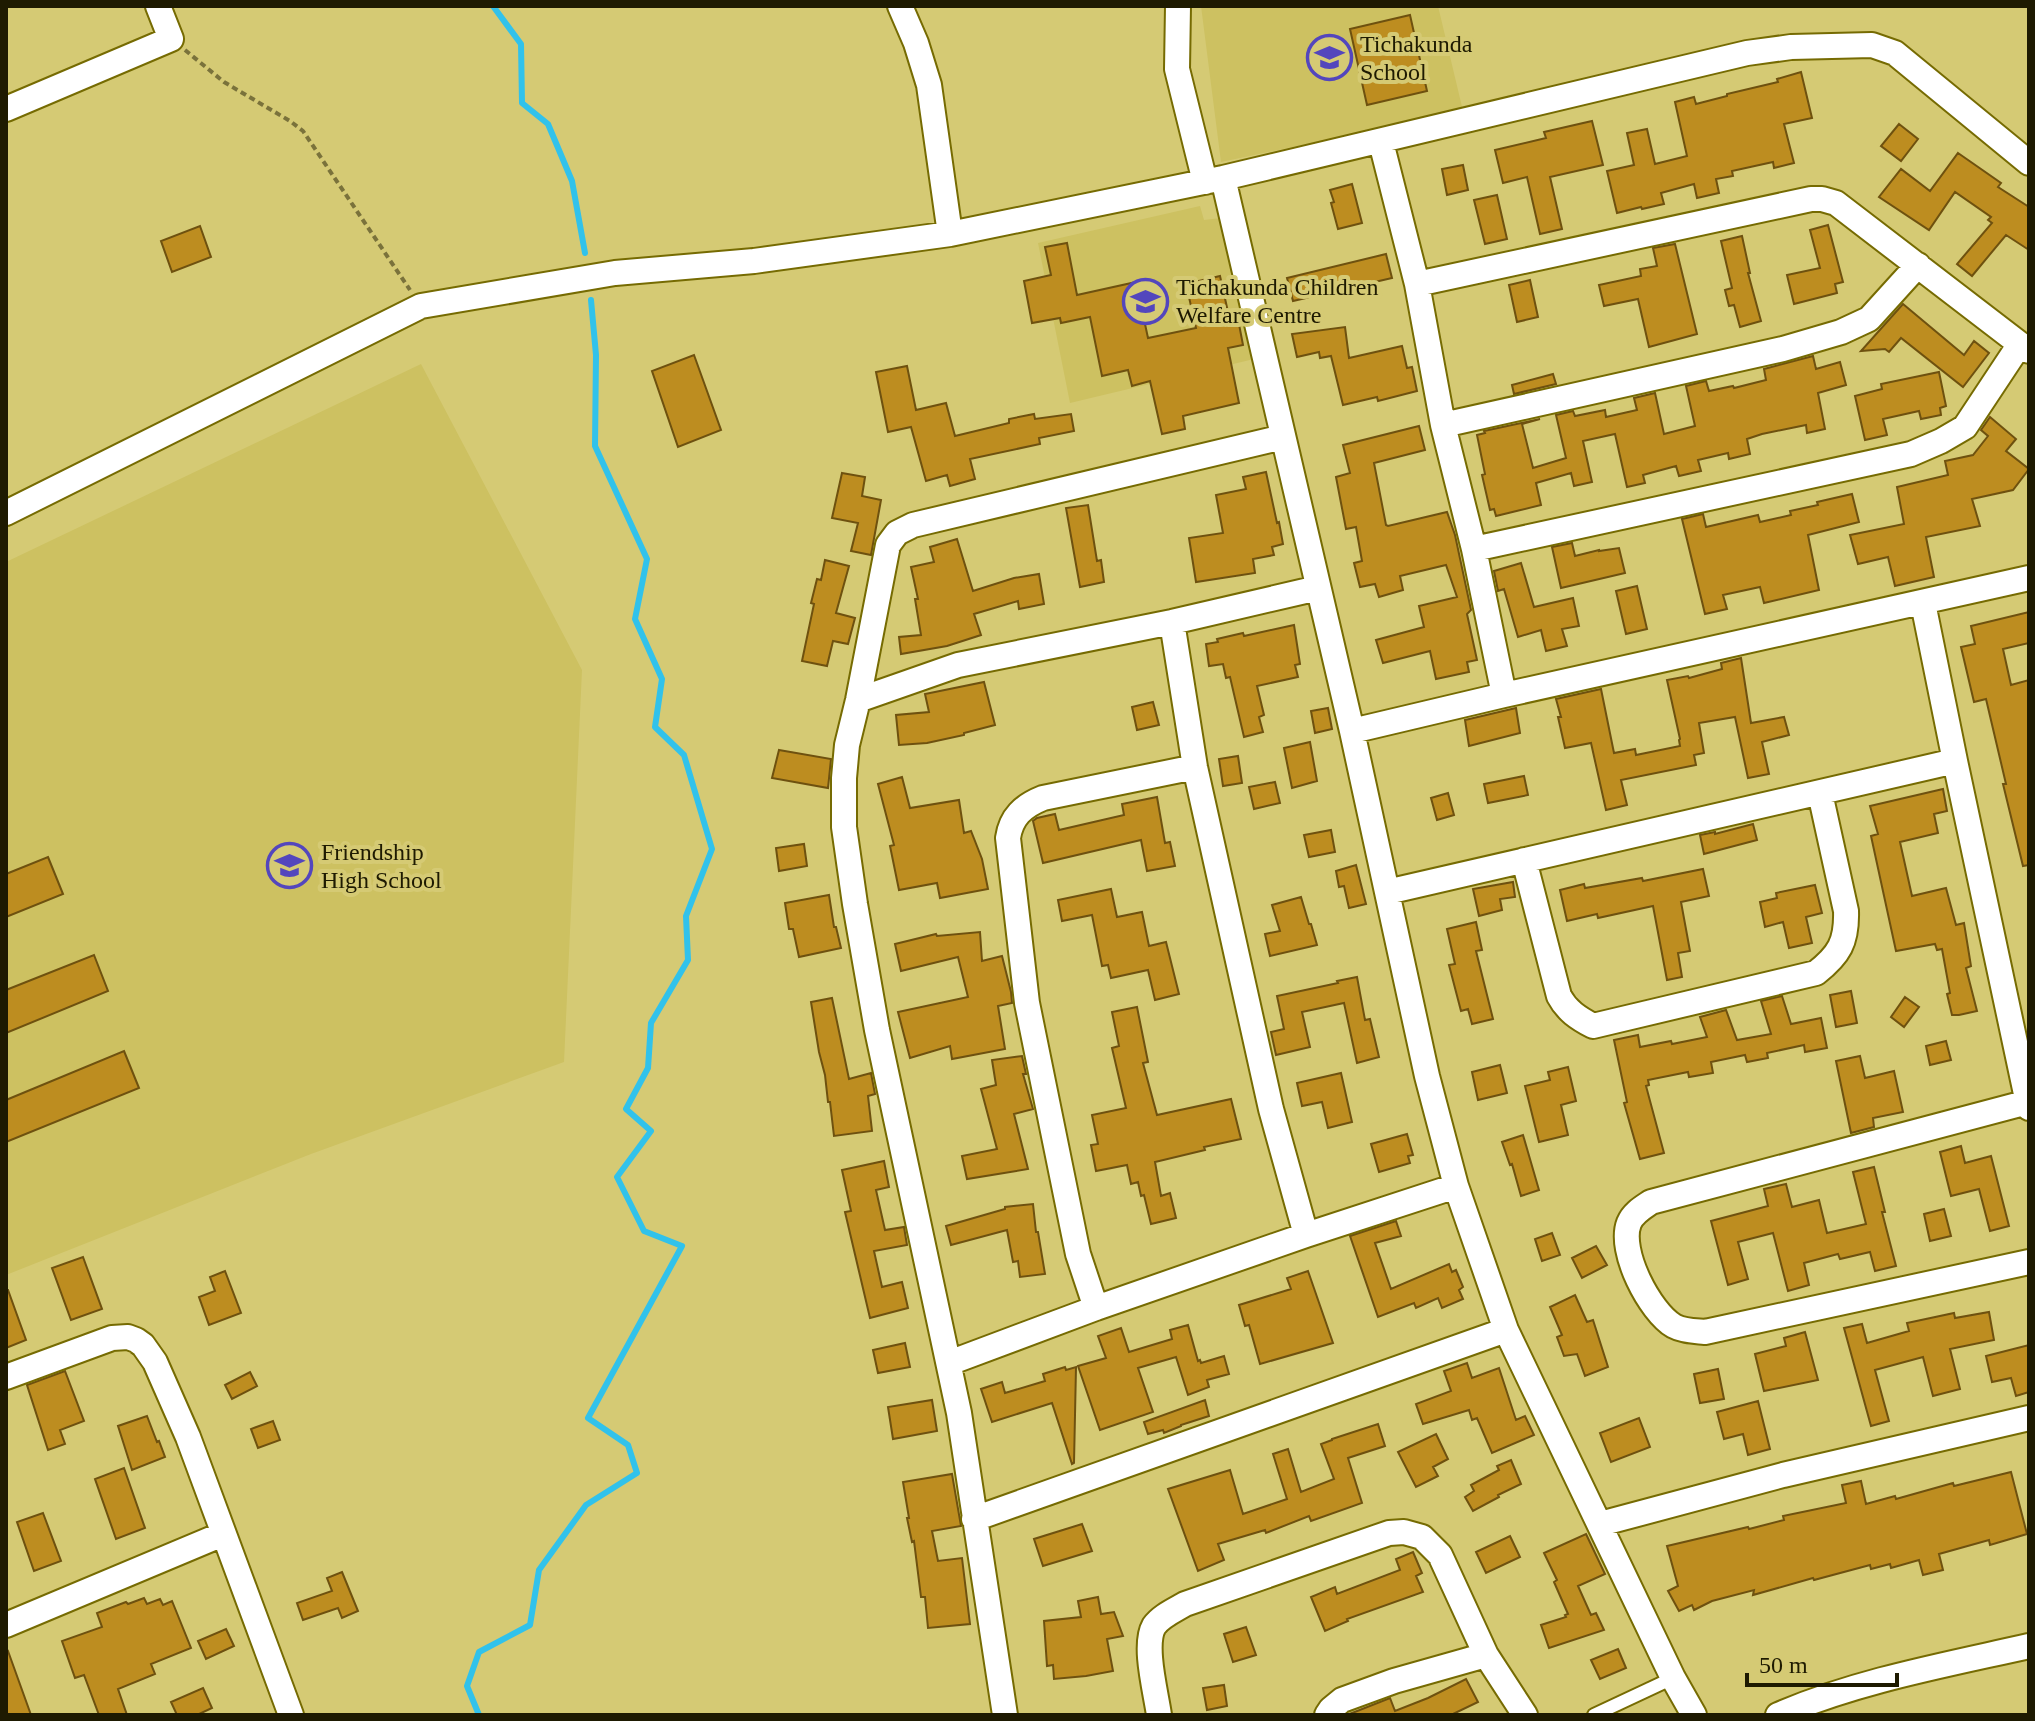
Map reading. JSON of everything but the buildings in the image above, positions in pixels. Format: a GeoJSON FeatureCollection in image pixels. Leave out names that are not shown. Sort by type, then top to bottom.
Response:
{"type":"FeatureCollection","features":[{"type":"Feature","properties":{"kind":"street"},"geometry":{"type":"LineString","coordinates":[[6,109],[171,39],[158,6]]}},
{"type":"Feature","properties":{"kind":"street"},"geometry":{"type":"LineString","coordinates":[[900,6],[929,85],[950,234]]}},
{"type":"Feature","properties":{"kind":"street"},"geometry":{"type":"LineString","coordinates":[[1178,6],[1177,69],[1214,180],[1283,437],[1352,731],[1427,1076],[1456,1186],[1506,1330],[1673,1678],[1694,1715]]}},
{"type":"Feature","properties":{"kind":"street"},"geometry":{"type":"LineString","coordinates":[[6,513],[421,306],[615,273],[754,261],[950,234],[1214,180],[1747,53],[1791,47],[1872,45],[1895,53],[2029,163]]}},
{"type":"Feature","properties":{"kind":"street"},"geometry":{"type":"LineString","coordinates":[[1381,142],[1417,284],[1443,425],[1474,549],[1504,695]]}},
{"type":"Feature","properties":{"kind":"street"},"geometry":{"type":"LineString","coordinates":[[1417,284],[1822,199],[1836,203],[2024,347],[1965,427],[1911,454],[1474,549]]}},
{"type":"Feature","properties":{"kind":"street"},"geometry":{"type":"LineString","coordinates":[[1443,425],[1783,349],[1841,332],[1869,319],[1918,265]]}},
{"type":"Feature","properties":{"kind":"street"},"geometry":{"type":"LineString","coordinates":[[1005,1715],[959,1413],[877,1030],[844,827],[847,745],[888,545],[897,533],[913,525],[1283,437]]}},
{"type":"Feature","properties":{"kind":"street"},"geometry":{"type":"LineString","coordinates":[[1352,731],[2029,578]]}},
{"type":"Feature","properties":{"kind":"street"},"geometry":{"type":"LineString","coordinates":[[858,700],[958,665],[1172,622],[1318,588]]}},
{"type":"Feature","properties":{"kind":"street"},"geometry":{"type":"LineString","coordinates":[[1923,603],[2028,1105],[1651,1202],[1638,1210],[1630,1222],[1628,1248],[1647,1296],[1659,1312],[1682,1330],[1705,1332],[2029,1262]]}},
{"type":"Feature","properties":{"kind":"street"},"geometry":{"type":"LineString","coordinates":[[1172,622],[1195,767],[1271,1109],[1306,1235]]}},
{"type":"Feature","properties":{"kind":"street"},"geometry":{"type":"LineString","coordinates":[[1387,892],[1955,761]]}},
{"type":"Feature","properties":{"kind":"street"},"geometry":{"type":"LineString","coordinates":[[1096,1308],[1078,1254],[1027,1003],[1009,853],[1009,828],[1020,811],[1043,798],[1195,767]]}},
{"type":"Feature","properties":{"kind":"street"},"geometry":{"type":"LineString","coordinates":[[1524,860],[1559,996],[1577,1018],[1593,1026],[1816,973],[1834,959],[1843,944],[1846,911],[1820,793]]}},
{"type":"Feature","properties":{"kind":"street"},"geometry":{"type":"LineString","coordinates":[[949,1363],[1096,1308],[1456,1186]]}},
{"type":"Feature","properties":{"kind":"street"},"geometry":{"type":"LineString","coordinates":[[974,1519],[1506,1330]]}},
{"type":"Feature","properties":{"kind":"street"},"geometry":{"type":"LineString","coordinates":[[6,1377],[112,1338],[128,1337],[143,1345],[155,1362],[188,1437],[291,1715]]}},
{"type":"Feature","properties":{"kind":"street"},"geometry":{"type":"LineString","coordinates":[[1600,1524],[1783,1475],[2029,1418]]}},
{"type":"Feature","properties":{"kind":"street"},"geometry":{"type":"LineString","coordinates":[[1159,1715],[1150,1641],[1154,1627],[1165,1616],[1185,1604],[1389,1533],[1404,1532],[1422,1537],[1440,1555],[1486,1655],[1525,1715]]}},
{"type":"Feature","properties":{"kind":"street"},"geometry":{"type":"LineString","coordinates":[[6,1625],[223,1534]]}},
{"type":"Feature","properties":{"kind":"street"},"geometry":{"type":"LineString","coordinates":[[1778,1715],[1834,1694],[2029,1646]]}},
{"type":"Feature","properties":{"kind":"street"},"geometry":{"type":"LineString","coordinates":[[1327,1715],[1342,1700],[1381,1685],[1486,1655]]}},
{"type":"Feature","properties":{"kind":"lane"},"geometry":{"type":"LineString","coordinates":[[1594,1715],[1673,1678]]}},
{"type":"Feature","properties":{"kind":"path"},"geometry":{"type":"LineString","coordinates":[[171,39],[224,82],[303,131],[421,306]]}},
{"type":"Feature","properties":{"kind":"shaded area","name":"Tichakunda School"},"geometry":{"type":"Polygon","coordinates":[[[1201,6],[1438,6],[1463,111],[1221,162],[1201,6]]]}},
{"type":"Feature","properties":{"kind":"shaded area","name":"Tichakunda Children Welfare Centre"},"geometry":{"type":"Polygon","coordinates":[[[1200,206],[1204,220],[1221,218],[1254,359],[1070,403],[1038,243],[1200,206]]]}},
{"type":"Feature","properties":{"kind":"shaded area","name":"Friendship High School"},"geometry":{"type":"Polygon","coordinates":[[[421,364],[582,670],[564,1062],[311,1154],[6,1275],[6,562],[421,364]]]}},
{"type":"Feature","properties":{"kind":"waterway"},"geometry":{"type":"LineString","coordinates":[[493,6],[521,44],[522,103],[548,124],[572,181],[585,253]]}},
{"type":"Feature","properties":{"kind":"waterway"},"geometry":{"type":"LineString","coordinates":[[479,1715],[467,1686],[479,1652],[530,1625],[539,1570],[586,1505],[637,1473],[628,1445],[588,1418],[682,1246],[644,1231],[617,1177],[651,1131],[626,1109],[648,1068],[651,1023],[688,960],[686,916],[712,849],[684,755],[655,727],[662,679],[635,619],[647,559],[595,446],[596,355],[591,300]]}},
{"type":"Feature","properties":{"kind":"place","name":"Tichakunda School"},"geometry":{"type":"Point","coordinates":[1329,58]}},
{"type":"Feature","properties":{"kind":"place","name":"Tichakunda Children Welfare Centre"},"geometry":{"type":"Point","coordinates":[1145,301]}},
{"type":"Feature","properties":{"kind":"place","name":"Friendship High School"},"geometry":{"type":"Point","coordinates":[290,866]}}]}
